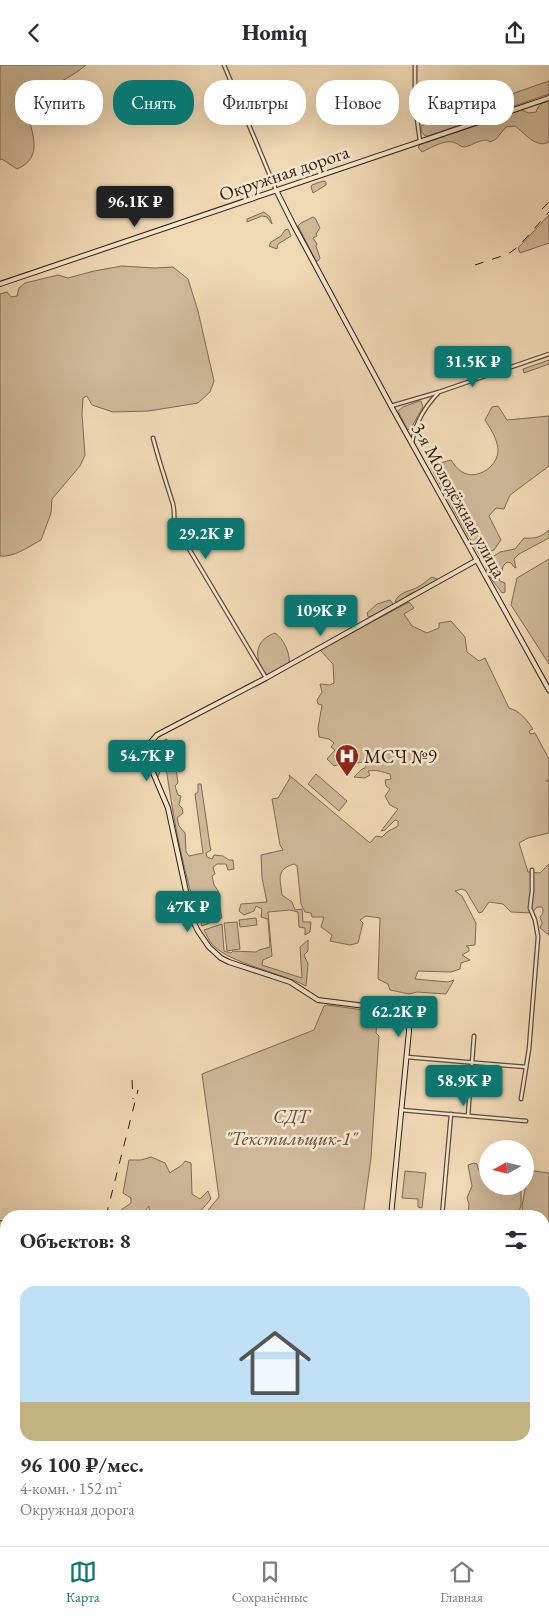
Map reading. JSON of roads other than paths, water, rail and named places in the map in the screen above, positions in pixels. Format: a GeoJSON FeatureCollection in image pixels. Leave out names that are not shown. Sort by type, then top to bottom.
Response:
{"type":"FeatureCollection","features":[{"type":"Feature","properties":{"kind":"main road","name":"Окружная дорога"},"geometry":{"type":"LineString","coordinates":[[0,284],[549,98]]}},
{"type":"Feature","properties":{"kind":"main road","name":"3-я Молодёжная улица"},"geometry":{"type":"LineString","coordinates":[[276,190],[292,224],[391,406],[549,690]]}},
{"type":"Feature","properties":{"kind":"main road"},"geometry":{"type":"LineString","coordinates":[[392,1210],[410,1024],[408,1016],[397,1010],[318,999],[290,983],[229,962],[221,958],[209,947],[192,919],[169,814],[148,761],[147,751],[150,743],[157,735],[266,678],[477,560]]}},
{"type":"Feature","properties":{"kind":"street"},"geometry":{"type":"LineString","coordinates":[[224,65],[276,190]]}},
{"type":"Feature","properties":{"kind":"street"},"geometry":{"type":"LineString","coordinates":[[415,65],[416,104],[420,141]]}},
{"type":"Feature","properties":{"kind":"street"},"geometry":{"type":"LineString","coordinates":[[391,406],[439,392],[549,354]]}},
{"type":"Feature","properties":{"kind":"street"},"geometry":{"type":"LineString","coordinates":[[412,443],[415,427],[421,414],[439,392]]}},
{"type":"Feature","properties":{"kind":"street"},"geometry":{"type":"LineString","coordinates":[[154,438],[159,463],[173,505],[173,517],[176,527],[266,678]]}},
{"type":"Feature","properties":{"kind":"street"},"geometry":{"type":"LineString","coordinates":[[521,1099],[527,1067],[538,937],[535,920],[530,908],[532,870]]}},
{"type":"Feature","properties":{"kind":"street"},"geometry":{"type":"LineString","coordinates":[[468,1116],[474,1036]]}},
{"type":"Feature","properties":{"kind":"street"},"geometry":{"type":"LineString","coordinates":[[407,1057],[527,1067]]}},
{"type":"Feature","properties":{"kind":"street"},"geometry":{"type":"LineString","coordinates":[[402,1110],[526,1121]]}},
{"type":"Feature","properties":{"kind":"street"},"geometry":{"type":"LineString","coordinates":[[443,1210],[451,1114]]}},
{"type":"Feature","properties":{"kind":"railway"},"geometry":{"type":"LineString","coordinates":[[542,209],[549,202]]}},
{"type":"Feature","properties":{"kind":"railway"},"geometry":{"type":"LineString","coordinates":[[475,265],[508,254],[518,247],[549,212]]}},
{"type":"Feature","properties":{"kind":"railway"},"geometry":{"type":"LineString","coordinates":[[132,1080],[133,1099]]}},
{"type":"Feature","properties":{"kind":"railway"},"geometry":{"type":"LineString","coordinates":[[108,1210],[138,1090]]}},
{"type":"Feature","properties":{"kind":"place","name":"МСЧ №9"},"geometry":{"type":"Point","coordinates":[347,777]}},
{"type":"Feature","properties":{"kind":"park label","name":"СДТ \"Текстильщик-1\""},"geometry":{"type":"Point","coordinates":[291,1127]}}]}
